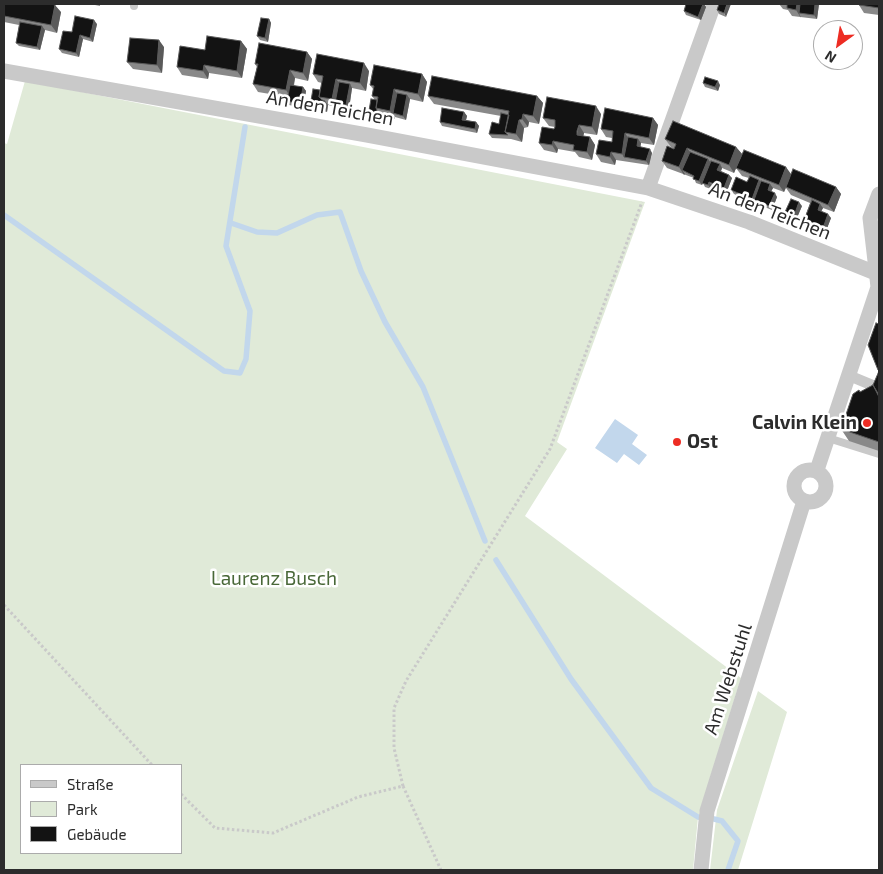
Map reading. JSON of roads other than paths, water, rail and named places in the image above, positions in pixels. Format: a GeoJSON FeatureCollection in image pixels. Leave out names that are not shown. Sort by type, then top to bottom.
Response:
{"type":"FeatureCollection","features":[{"type":"Feature","properties":{"kind":"street"},"geometry":{"type":"LineString","coordinates":[[648,188],[714,4]]}},
{"type":"Feature","properties":{"kind":"street","name":"An den Teichen"},"geometry":{"type":"LineString","coordinates":[[4,71],[367,134],[648,188],[749,222],[878,274]]}},
{"type":"Feature","properties":{"kind":"street"},"geometry":{"type":"LineString","coordinates":[[817,470],[850,376],[878,287],[870,218],[879,194]]}},
{"type":"Feature","properties":{"kind":"street"},"geometry":{"type":"LineString","coordinates":[[850,376],[879,388]]}},
{"type":"Feature","properties":{"kind":"street"},"geometry":{"type":"LineString","coordinates":[[817,470],[826,481],[827,488],[819,500],[804,501],[798,497],[794,483],[802,471],[817,470]]}},
{"type":"Feature","properties":{"kind":"street","name":"Am Webstuhl"},"geometry":{"type":"LineString","coordinates":[[701,870],[707,810],[804,501]]}},
{"type":"Feature","properties":{"kind":"lane"},"geometry":{"type":"LineString","coordinates":[[828,438],[879,454]]}},
{"type":"Feature","properties":{"kind":"water"},"geometry":{"type":"Polygon","coordinates":[[[615,419],[638,435],[632,444],[647,455],[639,465],[624,454],[617,463],[595,448],[615,419]]]}},
{"type":"Feature","properties":{"kind":"waterway"},"geometry":{"type":"LineString","coordinates":[[4,215],[224,371],[240,373],[246,359],[250,311],[226,246],[245,127]]}},
{"type":"Feature","properties":{"kind":"waterway"},"geometry":{"type":"LineString","coordinates":[[231,223],[257,232],[277,233],[317,215],[340,212],[361,271],[385,322],[423,387],[485,541]]}},
{"type":"Feature","properties":{"kind":"waterway"},"geometry":{"type":"LineString","coordinates":[[496,560],[571,679],[651,788],[698,817]]}},
{"type":"Feature","properties":{"kind":"waterway"},"geometry":{"type":"LineString","coordinates":[[714,819],[722,821],[738,841],[728,870]]}},
{"type":"Feature","properties":{"kind":"place","name":"Calvin Klein"},"geometry":{"type":"Point","coordinates":[867,423]}},
{"type":"Feature","properties":{"kind":"place","name":"Ost"},"geometry":{"type":"Point","coordinates":[677,442]}},
{"type":"Feature","properties":{"kind":"park label","name":"Laurenz Busch"},"geometry":{"type":"Point","coordinates":[274,579]}}]}
